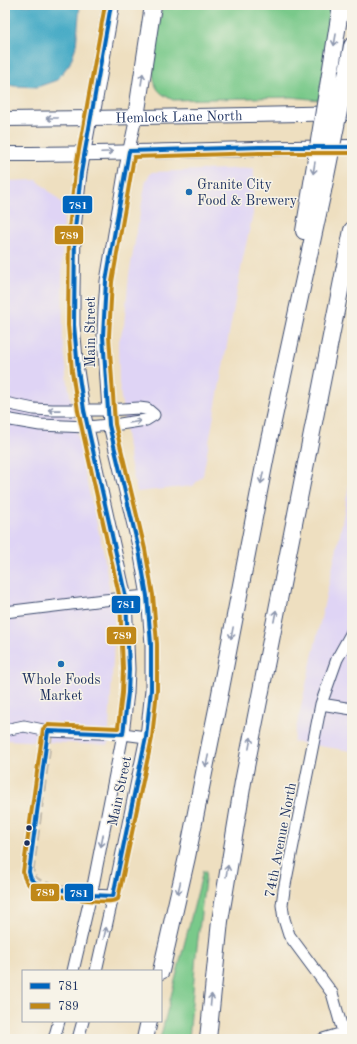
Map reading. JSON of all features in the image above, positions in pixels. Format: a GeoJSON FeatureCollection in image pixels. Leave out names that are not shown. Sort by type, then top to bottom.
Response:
{"type":"FeatureCollection","features":[{"type":"Feature","properties":{"kind":"highway"},"geometry":{"type":"LineString","coordinates":[[91,118],[111,5]]}},
{"type":"Feature","properties":{"kind":"highway"},"geometry":{"type":"LineString","coordinates":[[136,117],[153,5]]}},
{"type":"Feature","properties":{"kind":"highway"},"geometry":{"type":"LineString","coordinates":[[317,190],[330,74],[341,5]]}},
{"type":"Feature","properties":{"kind":"highway"},"geometry":{"type":"LineString","coordinates":[[161,970],[187,857],[217,711],[317,190],[352,46]]}},
{"type":"Feature","properties":{"kind":"highway"},"geometry":{"type":"LineString","coordinates":[[208,1039],[219,928],[242,782],[352,230]]}},
{"type":"Feature","properties":{"kind":"highway"},"geometry":{"type":"LineString","coordinates":[[144,1039],[149,1022]]}},
{"type":"Feature","properties":{"kind":"main road","name":"Hemlock Lane North"},"geometry":{"type":"LineString","coordinates":[[5,119],[352,113]]}},
{"type":"Feature","properties":{"kind":"main road"},"geometry":{"type":"LineString","coordinates":[[5,154],[84,154],[129,151],[260,147],[352,147]]}},
{"type":"Feature","properties":{"kind":"street","name":"Main Street"},"geometry":{"type":"LineString","coordinates":[[96,970],[146,737],[151,690],[151,644],[147,596],[139,550],[109,425],[103,336],[106,281],[136,117]]}},
{"type":"Feature","properties":{"kind":"street","name":"Main Street"},"geometry":{"type":"LineString","coordinates":[[73,970],[91,895],[124,734],[129,669],[126,598],[87,427],[78,370],[74,325],[75,229],[81,173],[91,118]]}},
{"type":"Feature","properties":{"kind":"street"},"geometry":{"type":"LineString","coordinates":[[5,403],[34,409],[52,410],[107,410],[139,408],[147,409],[154,415],[146,420],[87,427],[40,425],[5,419]]}},
{"type":"Feature","properties":{"kind":"street"},"geometry":{"type":"LineString","coordinates":[[5,612],[147,596]]}},
{"type":"Feature","properties":{"kind":"street","name":"74th Avenue North"},"geometry":{"type":"LineString","coordinates":[[344,1036],[332,993],[289,935],[284,919],[282,905],[322,704],[337,659],[352,632]]}},
{"type":"Feature","properties":{"kind":"street"},"geometry":{"type":"LineString","coordinates":[[322,704],[352,709]]}},
{"type":"Feature","properties":{"kind":"street"},"geometry":{"type":"LineString","coordinates":[[5,730],[24,726],[48,731],[124,734],[146,737]]}},
{"type":"Feature","properties":{"kind":"street"},"geometry":{"type":"LineString","coordinates":[[91,895],[113,896]]}},
{"type":"Feature","properties":{"kind":"street"},"geometry":{"type":"LineString","coordinates":[[54,1039],[59,1022]]}},
{"type":"Feature","properties":{"kind":"street"},"geometry":{"type":"LineString","coordinates":[[78,1039],[83,1022]]}},
{"type":"Feature","properties":{"kind":"street"},"geometry":{"type":"LineString","coordinates":[[323,1039],[344,1036]]}},
{"type":"Feature","properties":{"kind":"shaded area"},"geometry":{"type":"Polygon","coordinates":[[[254,168],[253,214],[243,258],[203,475],[193,486],[137,492],[130,462],[119,383],[118,344],[124,325],[129,275],[146,180],[152,172],[254,168]]]}},
{"type":"Feature","properties":{"kind":"shaded area"},"geometry":{"type":"Polygon","coordinates":[[[37,180],[64,205],[62,261],[63,339],[68,384],[84,471],[103,549],[115,625],[108,745],[5,740],[5,181],[37,180]]]}},
{"type":"Feature","properties":{"kind":"shaded area"},"geometry":{"type":"Polygon","coordinates":[[[352,468],[352,751],[293,742],[340,534],[352,468]]]}},
{"type":"Feature","properties":{"kind":"green space"},"geometry":{"type":"Polygon","coordinates":[[[162,5],[333,5],[319,100],[291,97],[173,100],[164,95],[158,90],[153,74],[162,5]]]}},
{"type":"Feature","properties":{"kind":"green space"},"geometry":{"type":"Polygon","coordinates":[[[203,871],[206,872],[196,955],[189,1039],[160,1039],[203,871]]]}},
{"type":"Feature","properties":{"kind":"water"},"geometry":{"type":"Polygon","coordinates":[[[5,5],[80,5],[76,46],[70,63],[57,80],[37,87],[5,84],[5,5]]]}},
{"type":"Feature","properties":{"kind":"tunnel"},"geometry":{"type":"LineString","coordinates":[[48,731],[29,872],[33,880],[43,886],[91,895]]}},
{"type":"Feature","properties":{"kind":"transit line","name":"789"},"geometry":{"type":"LineString","coordinates":[[105,5],[75,172],[69,229],[68,325],[72,371],[78,411],[120,599],[123,669],[122,693],[118,728],[48,725],[43,729],[23,872],[26,882],[35,889],[77,899],[103,901],[113,901],[118,899],[152,738],[157,690],[157,644],[153,595],[145,549],[115,424],[109,336],[112,282],[134,157],[260,153],[352,153]]}},
{"type":"Feature","properties":{"kind":"transit line","name":"781"},"geometry":{"type":"LineString","coordinates":[[111,5],[81,173],[75,229],[74,325],[78,370],[84,410],[126,598],[129,669],[128,693],[123,734],[48,731],[29,872],[31,879],[37,884],[45,887],[91,895],[113,896],[146,737],[151,690],[151,644],[147,596],[139,550],[109,425],[103,336],[106,281],[129,151],[260,147],[352,147]]}},
{"type":"Feature","properties":{"kind":"place","name":"Granite City Food & Brewery"},"geometry":{"type":"Point","coordinates":[189,192]}},
{"type":"Feature","properties":{"kind":"place","name":"Whole Foods Market"},"geometry":{"type":"Point","coordinates":[61,664]}}]}
